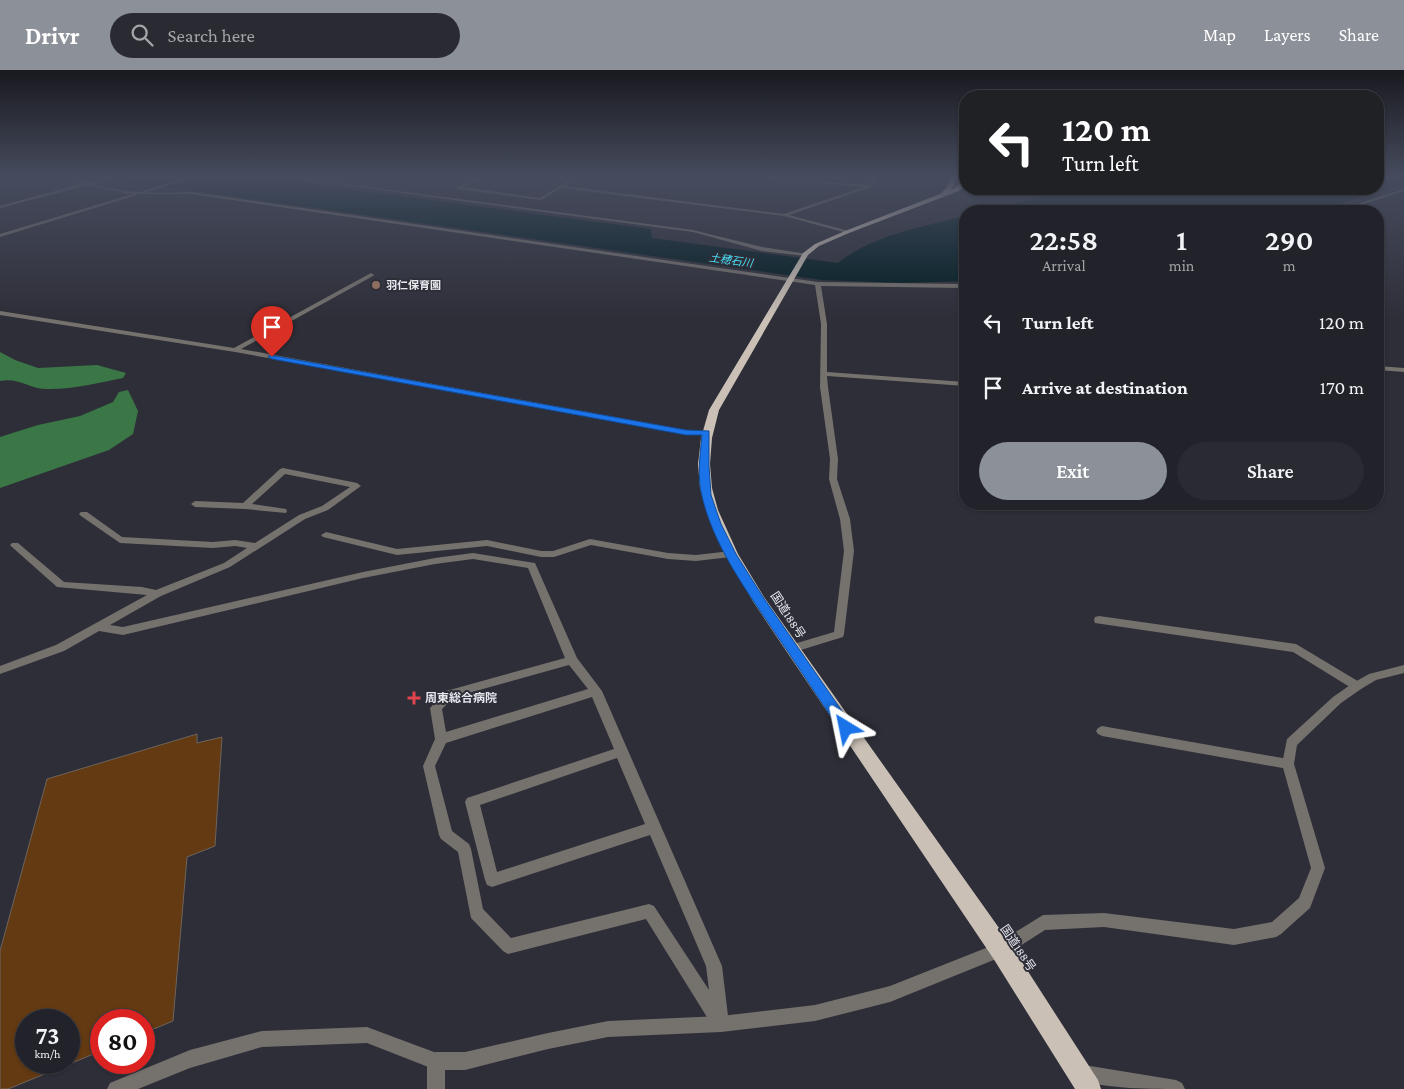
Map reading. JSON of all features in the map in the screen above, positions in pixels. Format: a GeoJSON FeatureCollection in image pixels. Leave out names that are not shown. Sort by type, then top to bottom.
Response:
{"type":"FeatureCollection","features":[{"type":"Feature","properties":{"kind":"highway","name":"国道188号"},"geometry":{"type":"LineString","coordinates":[[869,224],[816,245],[804,255],[714,410],[706,433],[704,466],[706,495],[716,524],[731,554],[791,649],[1001,950],[1089,1089]]}},
{"type":"Feature","properties":{"kind":"street"},"geometry":{"type":"LineString","coordinates":[[0,236],[41,224]]}},
{"type":"Feature","properties":{"kind":"street"},"geometry":{"type":"LineString","coordinates":[[404,224],[818,284],[959,286]]}},
{"type":"Feature","properties":{"kind":"street"},"geometry":{"type":"LineString","coordinates":[[637,224],[693,231],[762,249],[804,255]]}},
{"type":"Feature","properties":{"kind":"street"},"geometry":{"type":"LineString","coordinates":[[816,224],[847,232]]}},
{"type":"Feature","properties":{"kind":"street"},"geometry":{"type":"LineString","coordinates":[[235,350],[371,275]]}},
{"type":"Feature","properties":{"kind":"street"},"geometry":{"type":"LineString","coordinates":[[791,649],[839,634],[849,550],[845,519],[833,479],[834,459],[824,387],[824,324],[818,284]]}},
{"type":"Feature","properties":{"kind":"street"},"geometry":{"type":"LineString","coordinates":[[0,313],[235,350],[686,432],[706,433]]}},
{"type":"Feature","properties":{"kind":"street"},"geometry":{"type":"LineString","coordinates":[[1384,368],[1404,370]]}},
{"type":"Feature","properties":{"kind":"street"},"geometry":{"type":"LineString","coordinates":[[825,374],[959,384]]}},
{"type":"Feature","properties":{"kind":"street"},"geometry":{"type":"LineString","coordinates":[[0,670],[60,648],[157,594],[227,565],[302,517],[325,508],[356,486],[283,471],[245,506]]}},
{"type":"Feature","properties":{"kind":"street"},"geometry":{"type":"LineString","coordinates":[[195,504],[245,506],[283,511]]}},
{"type":"Feature","properties":{"kind":"street"},"geometry":{"type":"LineString","coordinates":[[84,514],[120,540],[213,545],[235,543],[257,546]]}},
{"type":"Feature","properties":{"kind":"street"},"geometry":{"type":"LineString","coordinates":[[326,535],[397,552],[487,544],[541,554],[554,554],[590,542],[604,542],[668,556],[696,558],[731,554]]}},
{"type":"Feature","properties":{"kind":"street"},"geometry":{"type":"LineString","coordinates":[[15,545],[61,586],[142,590],[157,594]]}},
{"type":"Feature","properties":{"kind":"street"},"geometry":{"type":"LineString","coordinates":[[98,627],[124,631],[363,574],[435,561],[473,556],[532,565],[572,660],[596,691],[714,966],[721,1024]]}},
{"type":"Feature","properties":{"kind":"street"},"geometry":{"type":"LineString","coordinates":[[1099,620],[1296,648],[1357,686]]}},
{"type":"Feature","properties":{"kind":"street"},"geometry":{"type":"LineString","coordinates":[[572,660],[450,694],[436,708],[441,739],[429,766],[446,836],[464,849],[476,914],[508,946],[649,911],[721,1024]]}},
{"type":"Feature","properties":{"kind":"street"},"geometry":{"type":"LineString","coordinates":[[116,1089],[190,1059],[262,1038],[367,1034],[436,1061],[464,1060],[548,1040],[608,1030],[721,1024],[815,1013],[890,994],[1001,950],[1042,923],[1104,920],[1234,937],[1276,929],[1306,903],[1318,868],[1288,764],[1291,743],[1338,700],[1357,686],[1373,677],[1404,669]]}},
{"type":"Feature","properties":{"kind":"street"},"geometry":{"type":"LineString","coordinates":[[441,739],[596,691]]}},
{"type":"Feature","properties":{"kind":"street"},"geometry":{"type":"LineString","coordinates":[[1102,731],[1288,764]]}},
{"type":"Feature","properties":{"kind":"street"},"geometry":{"type":"LineString","coordinates":[[621,752],[472,802],[492,880],[654,827]]}},
{"type":"Feature","properties":{"kind":"street"},"geometry":{"type":"LineString","coordinates":[[436,1061],[436,1089]]}},
{"type":"Feature","properties":{"kind":"street"},"geometry":{"type":"LineString","coordinates":[[1080,1073],[1176,1089]]}},
{"type":"Feature","properties":{"kind":"green space"},"geometry":{"type":"Polygon","coordinates":[[[0,352],[15,360],[38,368],[97,365],[126,373],[123,378],[84,386],[55,389],[39,388],[12,380],[0,381],[0,352]]]}},
{"type":"Feature","properties":{"kind":"green space"},"geometry":{"type":"Polygon","coordinates":[[[128,390],[138,411],[133,434],[109,450],[0,488],[0,437],[38,425],[80,416],[113,402],[119,392],[128,390]]]}},
{"type":"Feature","properties":{"kind":"water","name":"土穂石川"},"geometry":{"type":"Polygon","coordinates":[[[424,224],[610,224],[651,229],[652,238],[838,263],[867,245],[898,233],[934,224],[959,224],[959,281],[901,283],[822,280],[424,224]]]}},
{"type":"Feature","properties":{"kind":"building"},"geometry":{"type":"Polygon","coordinates":[[[197,734],[197,743],[222,737],[215,846],[187,857],[173,1021],[155,1028],[155,1009],[90,1009],[90,1055],[80,1060],[80,1009],[15,1009],[15,1074],[45,1074],[8,1089],[0,1089],[0,951],[47,779],[197,734]]]}},
{"type":"Feature","properties":{"kind":"place","name":"羽仁保育園"},"geometry":{"type":"Point","coordinates":[376,285]}},
{"type":"Feature","properties":{"kind":"place","name":"周東総合病院"},"geometry":{"type":"Point","coordinates":[414,698]}},
{"type":"Feature","properties":{"kind":"route"},"geometry":{"type":"LineString","coordinates":[[272,357],[686,432],[706,433],[704,466],[706,495],[716,524],[731,554],[759,600],[846,728]]}}]}
